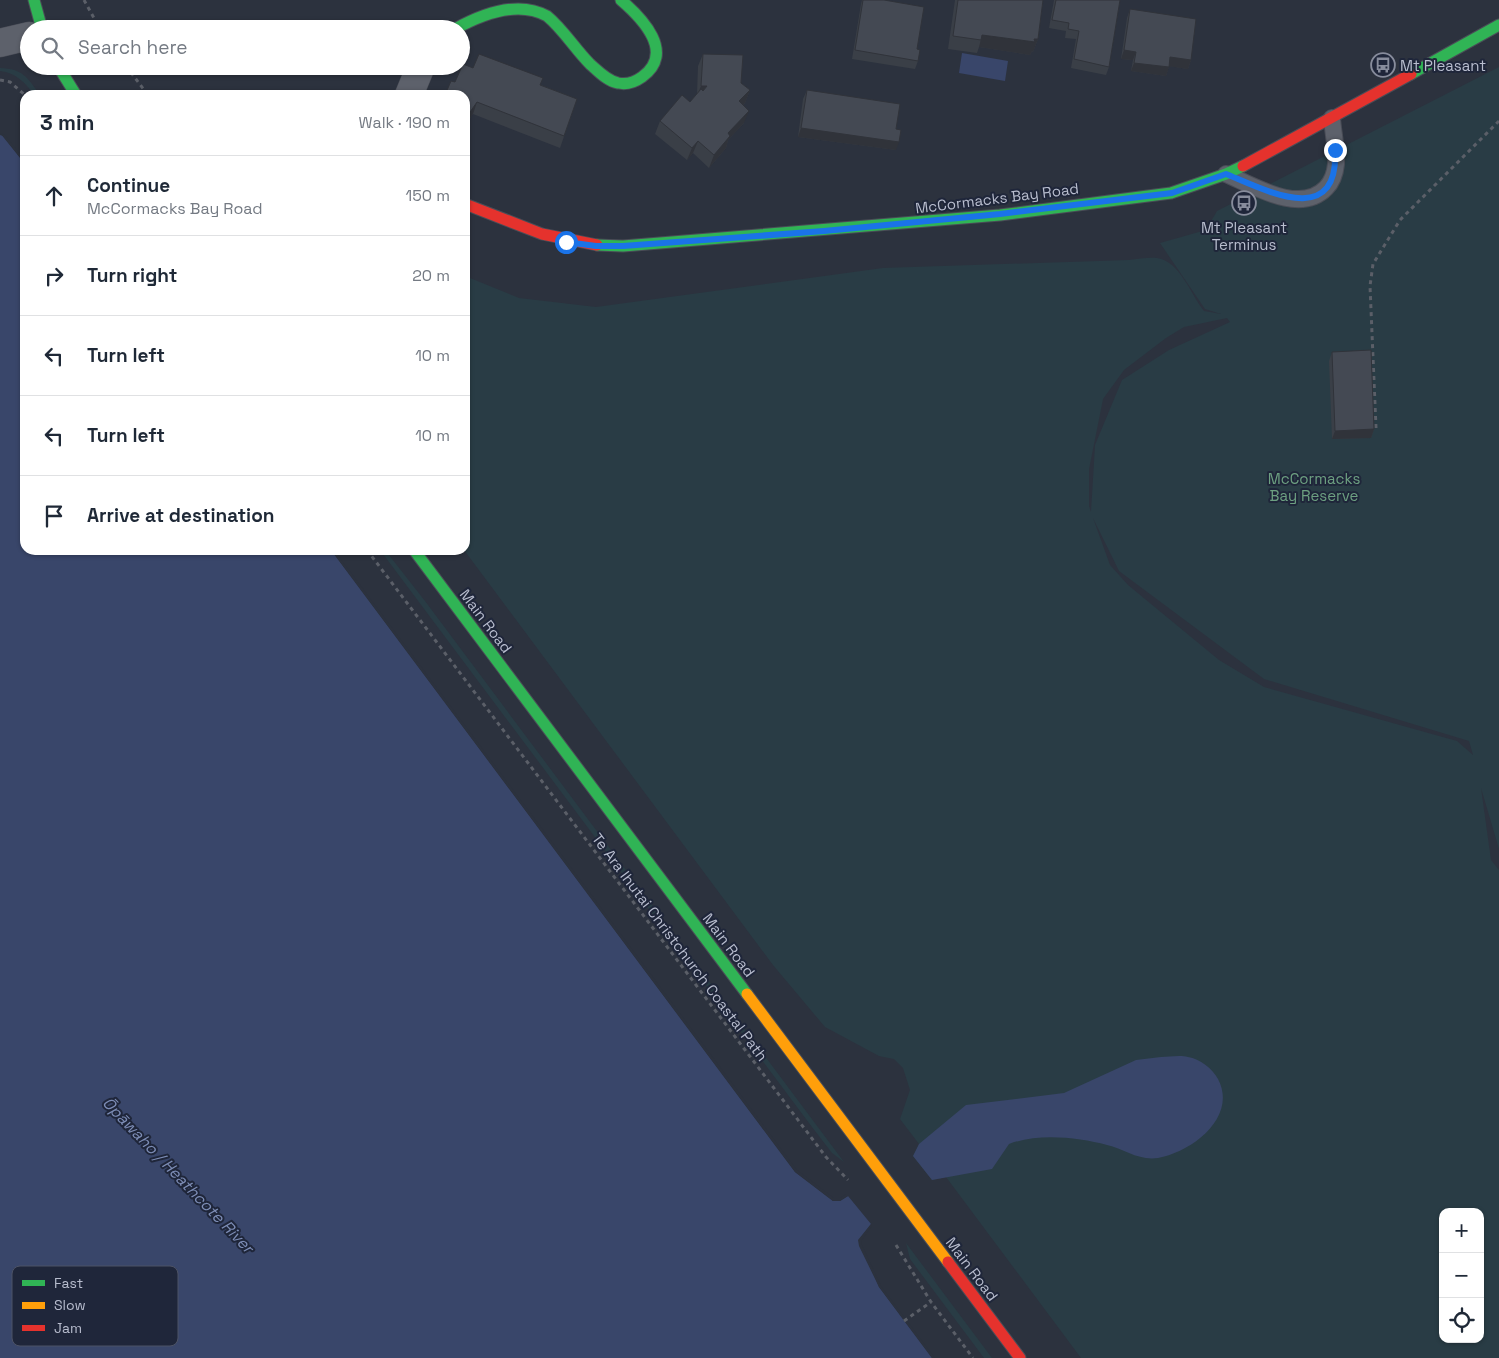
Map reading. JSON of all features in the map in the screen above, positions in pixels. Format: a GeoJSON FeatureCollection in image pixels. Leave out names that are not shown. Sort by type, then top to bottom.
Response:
{"type":"FeatureCollection","features":[{"type":"Feature","properties":{"kind":"street"},"geometry":{"type":"LineString","coordinates":[[34,0],[40,20]]}},
{"type":"Feature","properties":{"kind":"street"},"geometry":{"type":"LineString","coordinates":[[470,22],[489,12],[507,8],[534,8],[548,16],[588,63],[605,78],[618,83],[628,83],[639,80],[650,71],[656,61],[658,48],[653,35],[643,21],[621,0]]}},
{"type":"Feature","properties":{"kind":"street","name":"McCormacks Bay Road"},"geometry":{"type":"LineString","coordinates":[[470,206],[532,232],[566,242],[596,246],[623,246],[824,231],[1000,214],[1172,193],[1226,174],[1332,118],[1499,24]]}},
{"type":"Feature","properties":{"kind":"street"},"geometry":{"type":"LineString","coordinates":[[0,43],[20,38]]}},
{"type":"Feature","properties":{"kind":"street"},"geometry":{"type":"LineString","coordinates":[[64,75],[73,90]]}},
{"type":"Feature","properties":{"kind":"street"},"geometry":{"type":"LineString","coordinates":[[411,90],[417,75]]}},
{"type":"Feature","properties":{"kind":"street","name":"Main Road"},"geometry":{"type":"LineString","coordinates":[[418,555],[1020,1358]]}},
{"type":"Feature","properties":{"kind":"lane"},"geometry":{"type":"LineString","coordinates":[[1226,174],[1269,192],[1295,200],[1308,199],[1320,194],[1331,182],[1336,166],[1332,118]]}},
{"type":"Feature","properties":{"kind":"path"},"geometry":{"type":"LineString","coordinates":[[84,0],[95,20]]}},
{"type":"Feature","properties":{"kind":"path"},"geometry":{"type":"LineString","coordinates":[[133,75],[144,90]]}},
{"type":"Feature","properties":{"kind":"path"},"geometry":{"type":"LineString","coordinates":[[0,80],[10,82],[20,91]]}},
{"type":"Feature","properties":{"kind":"path"},"geometry":{"type":"LineString","coordinates":[[1376,428],[1370,286],[1373,264],[1400,220],[1499,121]]}},
{"type":"Feature","properties":{"kind":"path","name":"Te Ara Ihutai Christchurch Coastal Path"},"geometry":{"type":"LineString","coordinates":[[371,555],[826,1157],[854,1187]]}},
{"type":"Feature","properties":{"kind":"path"},"geometry":{"type":"LineString","coordinates":[[893,1240],[931,1302],[973,1358]]}},
{"type":"Feature","properties":{"kind":"path"},"geometry":{"type":"LineString","coordinates":[[904,1321],[931,1302]]}},
{"type":"Feature","properties":{"kind":"green space","name":"McCormacks Bay Reserve"},"geometry":{"type":"Polygon","coordinates":[[[1499,67],[1499,849],[1481,788],[1491,860],[1499,870],[1499,1358],[1081,1358],[946,1177],[932,1180],[913,1156],[919,1144],[900,1119],[910,1090],[903,1068],[894,1059],[879,1056],[825,1027],[773,965],[468,555],[470,555],[470,278],[519,298],[596,307],[883,268],[1157,258],[1165,260],[1179,272],[1204,311],[1221,314],[1205,309],[1160,243],[1206,230],[1217,211],[1499,67]],[[1227,318],[1184,327],[1166,338],[1124,370],[1103,399],[1089,469],[1089,506],[1091,512],[1095,445],[1122,380],[1169,350],[1230,322],[1227,318]],[[1093,518],[1110,565],[1128,585],[1219,660],[1264,687],[1457,741],[1473,755],[1469,741],[1264,679],[1119,571],[1093,518]]]}},
{"type":"Feature","properties":{"kind":"green space"},"geometry":{"type":"Polygon","coordinates":[[[0,68],[19,72],[20,75],[24,75],[32,83],[37,90],[30,90],[20,79],[0,71],[0,68]]]}},
{"type":"Feature","properties":{"kind":"green space"},"geometry":{"type":"Polygon","coordinates":[[[384,555],[389,555],[425,601],[844,1162],[832,1153],[384,555]]]}},
{"type":"Feature","properties":{"kind":"green space"},"geometry":{"type":"Polygon","coordinates":[[[906,1243],[992,1358],[984,1358],[910,1259],[906,1243]]]}},
{"type":"Feature","properties":{"kind":"water"},"geometry":{"type":"Polygon","coordinates":[[[962,53],[1008,61],[1005,81],[959,73],[962,53]]]}},
{"type":"Feature","properties":{"kind":"water","name":"Ōpāwaho / Heathcote River"},"geometry":{"type":"Polygon","coordinates":[[[0,135],[3,136],[20,158],[20,555],[335,555],[795,1172],[833,1201],[840,1201],[848,1196],[871,1224],[859,1240],[879,1287],[932,1358],[0,1358],[0,135]]]}},
{"type":"Feature","properties":{"kind":"water"},"geometry":{"type":"Polygon","coordinates":[[[1185,1056],[1201,1062],[1218,1079],[1223,1093],[1222,1107],[1217,1119],[1208,1130],[1185,1148],[1171,1154],[1158,1158],[1144,1158],[1096,1142],[1058,1137],[1032,1138],[1009,1144],[992,1169],[932,1180],[913,1156],[919,1144],[966,1105],[1064,1093],[1136,1060],[1185,1056]]]}},
{"type":"Feature","properties":{"kind":"pier"},"geometry":{"type":"Polygon","coordinates":[[[0,133],[5,135],[20,154],[20,158],[0,133]]]}},
{"type":"Feature","properties":{"kind":"pier"},"geometry":{"type":"Polygon","coordinates":[[[335,555],[338,555],[797,1170],[834,1198],[840,1198],[846,1194],[848,1196],[840,1201],[833,1201],[795,1172],[335,555]]]}},
{"type":"Feature","properties":{"kind":"pier"},"geometry":{"type":"Polygon","coordinates":[[[871,1224],[872,1226],[861,1241],[881,1286],[935,1358],[932,1358],[879,1287],[859,1246],[858,1240],[871,1224]]]}},
{"type":"Feature","properties":{"kind":"building"},"geometry":{"type":"Polygon","coordinates":[[[863,0],[884,0],[924,7],[917,49],[920,50],[918,61],[855,50],[863,0]]]}},
{"type":"Feature","properties":{"kind":"building"},"geometry":{"type":"Polygon","coordinates":[[[958,0],[1043,0],[1038,39],[1034,39],[1035,42],[982,35],[981,40],[953,36],[958,0]]]}},
{"type":"Feature","properties":{"kind":"building"},"geometry":{"type":"Polygon","coordinates":[[[1056,0],[1120,0],[1109,67],[1074,59],[1079,31],[1068,29],[1069,23],[1052,20],[1056,0]]]}},
{"type":"Feature","properties":{"kind":"building"},"geometry":{"type":"Polygon","coordinates":[[[1130,9],[1196,19],[1191,60],[1170,57],[1169,67],[1134,63],[1136,52],[1124,50],[1130,9]]]}},
{"type":"Feature","properties":{"kind":"building"},"geometry":{"type":"Polygon","coordinates":[[[479,54],[543,78],[540,85],[577,99],[564,136],[477,102],[470,112],[470,90],[447,90],[451,81],[455,82],[458,75],[470,75],[470,67],[473,68],[479,54]]]}},
{"type":"Feature","properties":{"kind":"building"},"geometry":{"type":"Polygon","coordinates":[[[703,54],[743,55],[741,83],[750,90],[739,101],[749,111],[728,133],[730,136],[714,155],[698,141],[692,148],[660,121],[682,95],[690,102],[701,89],[703,91],[707,86],[701,86],[703,54]]]}},
{"type":"Feature","properties":{"kind":"building"},"geometry":{"type":"Polygon","coordinates":[[[807,90],[900,104],[896,129],[901,130],[899,142],[801,128],[807,90]]]}},
{"type":"Feature","properties":{"kind":"building"},"geometry":{"type":"Polygon","coordinates":[[[1371,350],[1374,429],[1335,431],[1332,352],[1371,350]]]}},
{"type":"Feature","properties":{"kind":"traffic: fast"},"geometry":{"type":"LineString","coordinates":[[34,0],[40,20]]}},
{"type":"Feature","properties":{"kind":"traffic: fast"},"geometry":{"type":"LineString","coordinates":[[470,22],[488,14],[512,9],[536,11],[553,21],[590,64],[610,80],[621,84],[634,82],[642,77],[652,68],[656,57],[656,47],[646,26],[621,0]]}},
{"type":"Feature","properties":{"kind":"traffic: fast"},"geometry":{"type":"LineString","coordinates":[[1411,74],[1499,25]]}},
{"type":"Feature","properties":{"kind":"traffic: fast"},"geometry":{"type":"LineString","coordinates":[[64,75],[73,90]]}},
{"type":"Feature","properties":{"kind":"traffic: fast"},"geometry":{"type":"LineString","coordinates":[[597,245],[623,246],[1000,215],[1171,193],[1226,174],[1243,166]]}},
{"type":"Feature","properties":{"kind":"traffic: fast"},"geometry":{"type":"LineString","coordinates":[[418,555],[747,994]]}},
{"type":"Feature","properties":{"kind":"traffic: slow"},"geometry":{"type":"LineString","coordinates":[[747,994],[948,1262]]}},
{"type":"Feature","properties":{"kind":"traffic: jam"},"geometry":{"type":"LineString","coordinates":[[1243,166],[1411,74]]}},
{"type":"Feature","properties":{"kind":"traffic: jam"},"geometry":{"type":"LineString","coordinates":[[470,206],[542,234],[597,245]]}},
{"type":"Feature","properties":{"kind":"traffic: jam"},"geometry":{"type":"LineString","coordinates":[[948,1262],[1020,1358]]}},
{"type":"Feature","properties":{"kind":"place","name":"Mt Pleasant"},"geometry":{"type":"Point","coordinates":[1383,65]}},
{"type":"Feature","properties":{"kind":"place","name":"Mt Pleasant Terminus"},"geometry":{"type":"Point","coordinates":[1244,203]}},
{"type":"Feature","properties":{"kind":"route"},"geometry":{"type":"LineString","coordinates":[[566,242],[596,246],[623,246],[824,231],[1000,214],[1172,193],[1226,174],[1269,192],[1295,200],[1308,199],[1320,194],[1331,182],[1336,166],[1335,150]]}}]}
